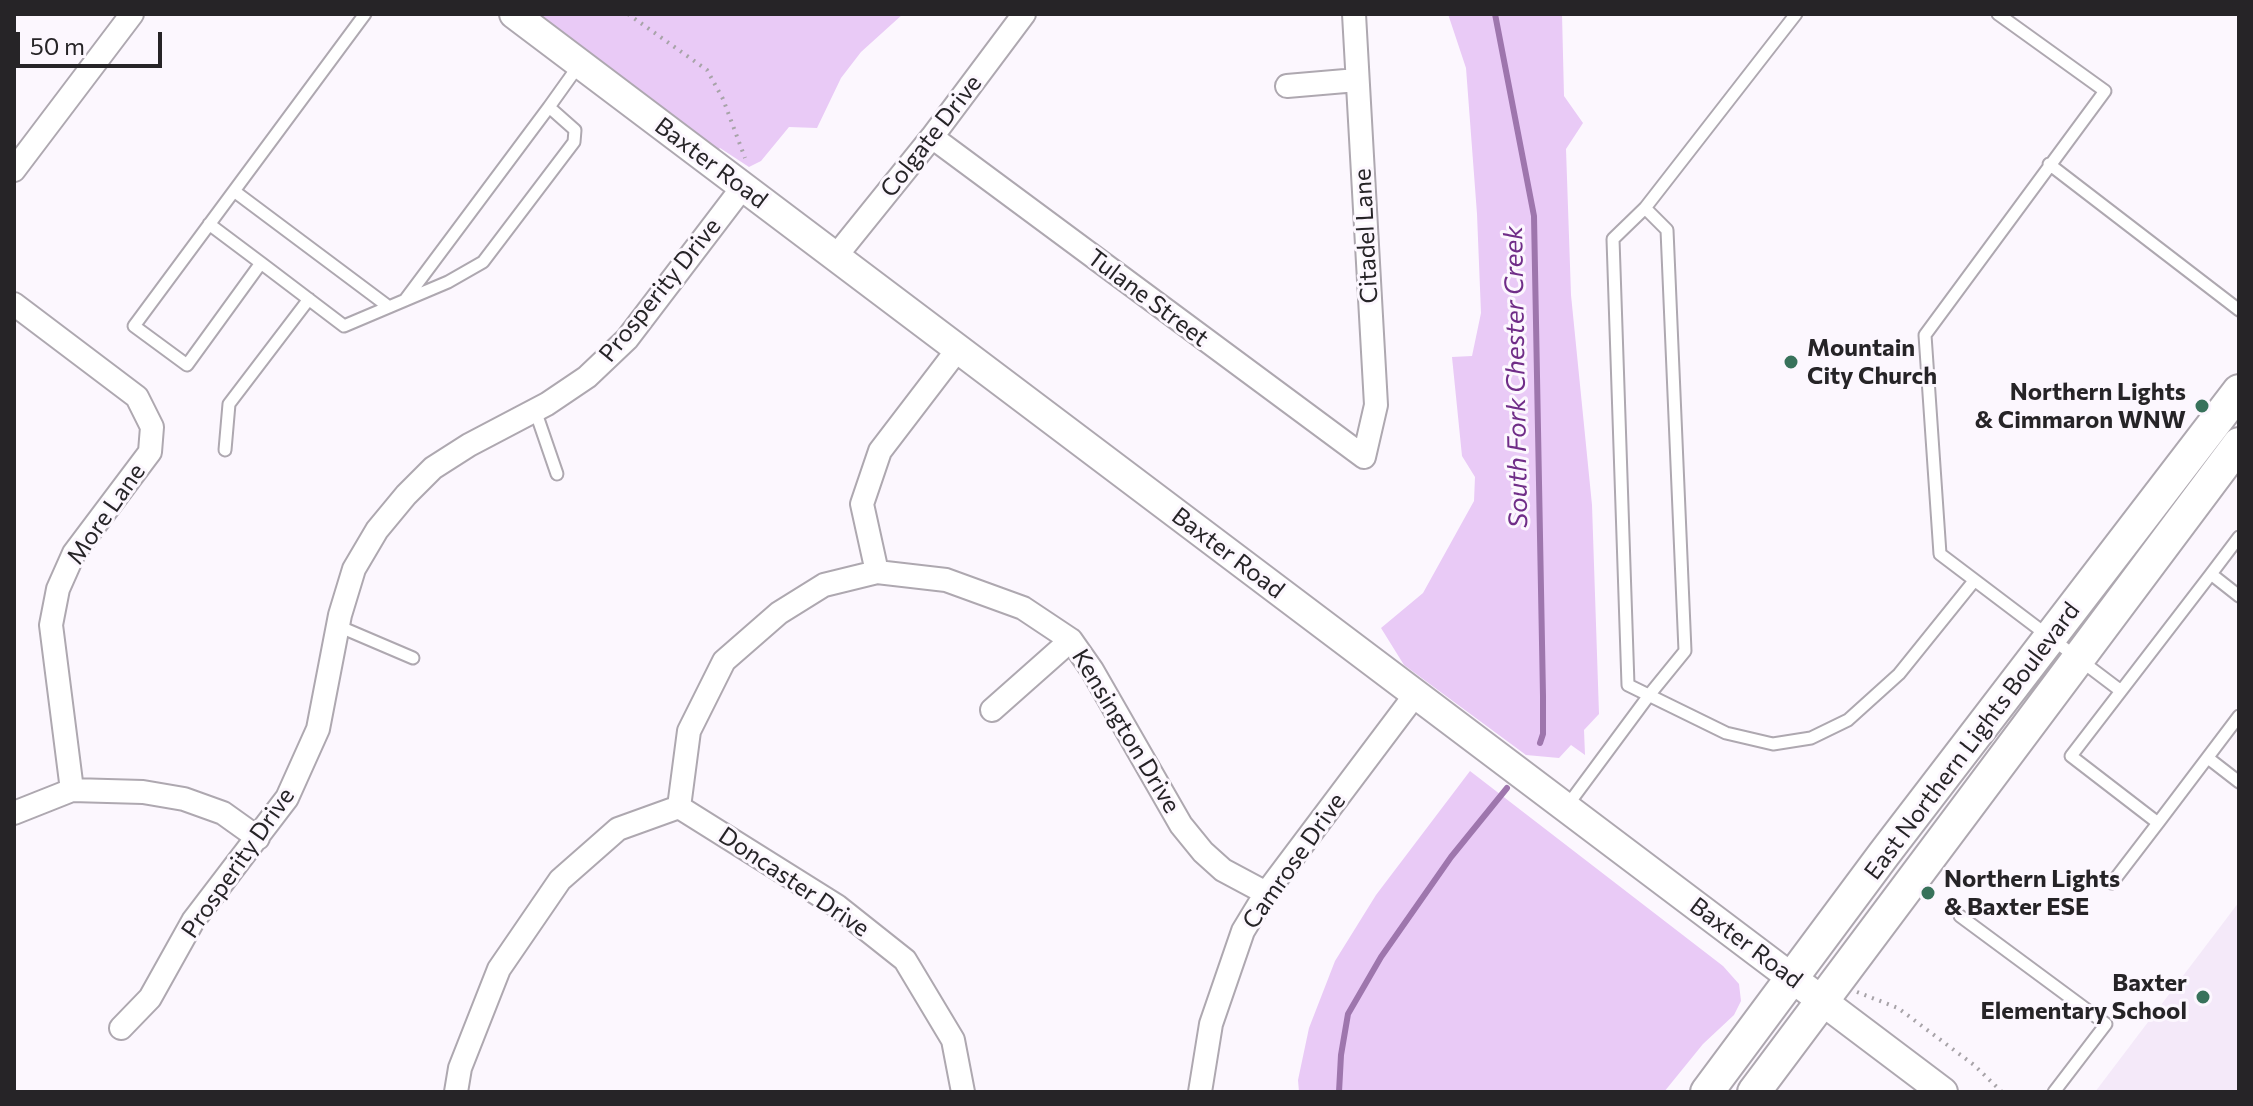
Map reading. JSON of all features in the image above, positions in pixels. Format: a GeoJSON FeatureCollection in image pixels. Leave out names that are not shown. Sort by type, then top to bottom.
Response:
{"type":"FeatureCollection","features":[{"type":"Feature","properties":{"kind":"main road","name":"East Northern Lights Boulevard"},"geometry":{"type":"LineString","coordinates":[[1707,1092],[2239,391]]}},
{"type":"Feature","properties":{"kind":"main road","name":"East Northern Lights Boulevard"},"geometry":{"type":"LineString","coordinates":[[1754,1092],[2239,444]]}},
{"type":"Feature","properties":{"kind":"street"},"geometry":{"type":"LineString","coordinates":[[14,170],[132,14]]}},
{"type":"Feature","properties":{"kind":"street","name":"Baxter Road"},"geometry":{"type":"LineString","coordinates":[[514,14],[580,64],[745,177],[836,256],[1943,1092]]}},
{"type":"Feature","properties":{"kind":"street","name":"Colgate Drive"},"geometry":{"type":"LineString","coordinates":[[836,256],[932,137],[1024,14]]}},
{"type":"Feature","properties":{"kind":"street","name":"Citadel Lane"},"geometry":{"type":"LineString","coordinates":[[1354,14],[1376,405],[1364,457]]}},
{"type":"Feature","properties":{"kind":"street"},"geometry":{"type":"LineString","coordinates":[[1287,86],[1357,80]]}},
{"type":"Feature","properties":{"kind":"street","name":"Tulane Street"},"geometry":{"type":"LineString","coordinates":[[932,137],[1364,457]]}},
{"type":"Feature","properties":{"kind":"street","name":"Prosperity Drive"},"geometry":{"type":"LineString","coordinates":[[121,1028],[150,998],[193,921],[287,798],[318,729],[338,626],[354,569],[377,530],[433,468],[587,377],[627,339],[745,177]]}},
{"type":"Feature","properties":{"kind":"street","name":"More Lane"},"geometry":{"type":"LineString","coordinates":[[14,304],[137,397],[152,427],[150,452],[74,553],[58,589],[51,625],[72,790]]}},
{"type":"Feature","properties":{"kind":"street"},"geometry":{"type":"LineString","coordinates":[[877,572],[862,504],[880,451],[958,349]]}},
{"type":"Feature","properties":{"kind":"street","name":"Kensington Drive"},"geometry":{"type":"LineString","coordinates":[[679,807],[689,731],[724,661],[779,613],[824,585],[877,572],[946,580],[1023,608],[1071,640],[1092,670],[1181,825],[1223,870],[1266,893]]}},
{"type":"Feature","properties":{"kind":"street"},"geometry":{"type":"LineString","coordinates":[[992,710],[1071,640]]}},
{"type":"Feature","properties":{"kind":"street","name":"Camrose Drive"},"geometry":{"type":"LineString","coordinates":[[1200,1092],[1211,1024],[1243,931],[1266,893],[1415,695]]}},
{"type":"Feature","properties":{"kind":"street"},"geometry":{"type":"LineString","coordinates":[[14,813],[72,790],[143,792],[184,799],[223,813],[258,838]]}},
{"type":"Feature","properties":{"kind":"street"},"geometry":{"type":"LineString","coordinates":[[456,1092],[460,1068],[499,969],[560,880],[618,829],[679,807]]}},
{"type":"Feature","properties":{"kind":"street","name":"Doncaster Drive"},"geometry":{"type":"LineString","coordinates":[[679,807],[837,906],[905,960],[953,1040],[963,1092]]}},
{"type":"Feature","properties":{"kind":"lane"},"geometry":{"type":"LineString","coordinates":[[261,263],[187,365],[134,326],[365,14]]}},
{"type":"Feature","properties":{"kind":"lane"},"geometry":{"type":"LineString","coordinates":[[1796,14],[1645,208],[1613,239],[1628,685],[1726,733],[1773,744],[1811,738],[1848,720],[1899,674],[1974,581]]}},
{"type":"Feature","properties":{"kind":"lane"},"geometry":{"type":"LineString","coordinates":[[1998,14],[2105,91],[1925,335],[1940,554],[2121,691]]}},
{"type":"Feature","properties":{"kind":"lane"},"geometry":{"type":"LineString","coordinates":[[405,300],[580,64]]}},
{"type":"Feature","properties":{"kind":"lane"},"geometry":{"type":"LineString","coordinates":[[209,224],[344,326],[448,282],[483,262],[574,142],[575,130],[549,107]]}},
{"type":"Feature","properties":{"kind":"lane"},"geometry":{"type":"LineString","coordinates":[[2049,164],[2239,310]]}},
{"type":"Feature","properties":{"kind":"lane"},"geometry":{"type":"LineString","coordinates":[[234,191],[389,307]]}},
{"type":"Feature","properties":{"kind":"lane"},"geometry":{"type":"LineString","coordinates":[[1566,808],[1685,651],[1667,230],[1645,208]]}},
{"type":"Feature","properties":{"kind":"lane"},"geometry":{"type":"LineString","coordinates":[[225,450],[229,404],[309,299]]}},
{"type":"Feature","properties":{"kind":"lane"},"geometry":{"type":"LineString","coordinates":[[535,410],[557,474]]}},
{"type":"Feature","properties":{"kind":"lane"},"geometry":{"type":"LineString","coordinates":[[2158,823],[2071,756],[2239,537]]}},
{"type":"Feature","properties":{"kind":"lane"},"geometry":{"type":"LineString","coordinates":[[2211,574],[2239,596]]}},
{"type":"Feature","properties":{"kind":"lane"},"geometry":{"type":"LineString","coordinates":[[338,626],[413,658]]}},
{"type":"Feature","properties":{"kind":"lane"},"geometry":{"type":"LineString","coordinates":[[2112,883],[2239,716]]}},
{"type":"Feature","properties":{"kind":"lane"},"geometry":{"type":"LineString","coordinates":[[2208,758],[2239,782]]}},
{"type":"Feature","properties":{"kind":"lane"},"geometry":{"type":"LineString","coordinates":[[1960,916],[2106,1024],[2054,1092]]}},
{"type":"Feature","properties":{"kind":"path"},"geometry":{"type":"LineString","coordinates":[[628,14],[707,70],[723,99],[745,177]]}},
{"type":"Feature","properties":{"kind":"path"},"geometry":{"type":"LineString","coordinates":[[1852,983],[1855,991],[1898,1008],[1930,1030],[2002,1092]]}},
{"type":"Feature","properties":{"kind":"shaded area"},"geometry":{"type":"Polygon","coordinates":[[[538,14],[903,14],[861,52],[841,78],[817,128],[789,127],[761,161],[749,167],[720,148],[718,150],[647,101],[538,14]]]}},
{"type":"Feature","properties":{"kind":"shaded area"},"geometry":{"type":"Polygon","coordinates":[[[1448,14],[1562,14],[1564,96],[1583,123],[1566,149],[1571,295],[1592,505],[1599,714],[1584,730],[1585,755],[1571,745],[1559,758],[1526,755],[1404,665],[1381,628],[1423,593],[1474,501],[1475,477],[1462,456],[1452,357],[1472,356],[1481,313],[1477,214],[1466,68],[1448,14]]]}},
{"type":"Feature","properties":{"kind":"shaded area"},"geometry":{"type":"Polygon","coordinates":[[[1470,771],[1723,966],[1739,984],[1741,1001],[1734,1015],[1703,1044],[1664,1092],[1299,1092],[1298,1080],[1309,1028],[1335,961],[1376,895],[1470,771]]]}},
{"type":"Feature","properties":{"kind":"shaded area","name":"Baxter Elementary School"},"geometry":{"type":"Polygon","coordinates":[[[2239,902],[2239,1092],[2095,1092],[2239,902]]]}},
{"type":"Feature","properties":{"kind":"waterway","name":"South Fork Chester Creek"},"geometry":{"type":"LineString","coordinates":[[1495,14],[1534,216],[1543,696],[1543,734],[1540,743]]}},
{"type":"Feature","properties":{"kind":"waterway","name":"South Fork Chester Creek"},"geometry":{"type":"LineString","coordinates":[[1339,1092],[1348,1014],[1381,957],[1451,857],[1507,788]]}},
{"type":"Feature","properties":{"kind":"place","name":"Mountain City Church"},"geometry":{"type":"Point","coordinates":[1791,362]}},
{"type":"Feature","properties":{"kind":"place","name":"Northern Lights & Cimmaron WNW"},"geometry":{"type":"Point","coordinates":[2202,406]}},
{"type":"Feature","properties":{"kind":"place","name":"Northern Lights & Baxter ESE"},"geometry":{"type":"Point","coordinates":[1928,893]}},
{"type":"Feature","properties":{"kind":"place","name":"Baxter Elementary School"},"geometry":{"type":"Point","coordinates":[2203,997]}}]}
